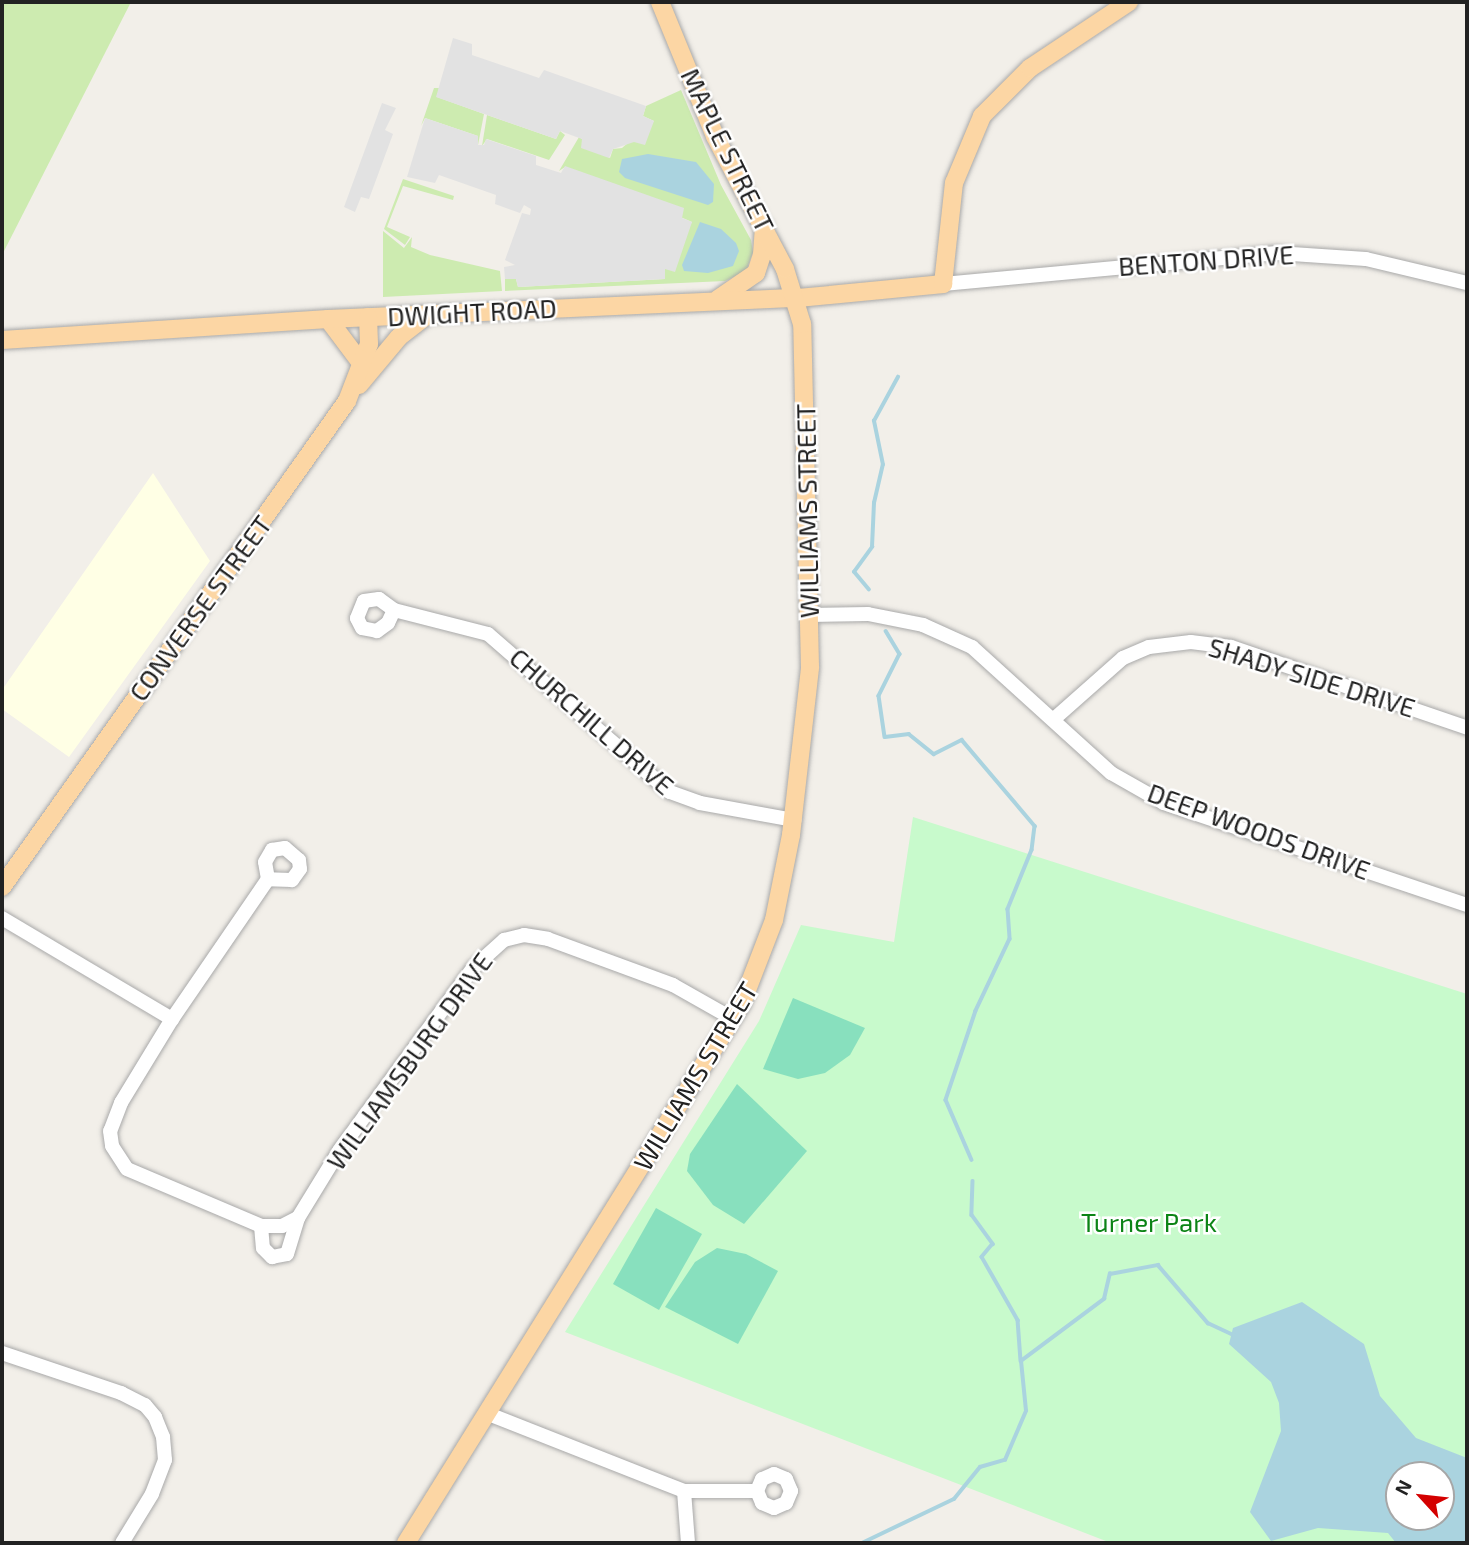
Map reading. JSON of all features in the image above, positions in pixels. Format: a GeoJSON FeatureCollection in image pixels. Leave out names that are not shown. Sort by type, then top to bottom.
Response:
{"type":"FeatureCollection","features":[{"type":"Feature","properties":{"kind":"main road","name":"MAPLE STREET"},"geometry":{"type":"LineString","coordinates":[[660,2],[715,136],[764,226],[798,298]]}},
{"type":"Feature","properties":{"kind":"main road"},"geometry":{"type":"LineString","coordinates":[[943,284],[954,183],[982,116],[1030,68],[1129,2]]}},
{"type":"Feature","properties":{"kind":"main road"},"geometry":{"type":"LineString","coordinates":[[714,301],[756,273],[764,226]]}},
{"type":"Feature","properties":{"kind":"main road","name":"DWIGHT ROAD"},"geometry":{"type":"LineString","coordinates":[[2,340],[328,319],[798,298],[943,284]]}},
{"type":"Feature","properties":{"kind":"main road","name":"WILLIAMS STREET"},"geometry":{"type":"LineString","coordinates":[[406,1543],[733,1019],[774,920],[794,820],[808,699],[805,407],[798,298]]}},
{"type":"Feature","properties":{"kind":"main road"},"geometry":{"type":"LineString","coordinates":[[356,388],[373,373],[399,337],[427,315]]}},
{"type":"Feature","properties":{"kind":"main road","name":"CONVERSE STREET"},"geometry":{"type":"LineString","coordinates":[[2,887],[356,388],[369,344],[368,317]]}},
{"type":"Feature","properties":{"kind":"main road"},"geometry":{"type":"LineString","coordinates":[[328,319],[363,367]]}},
{"type":"Feature","properties":{"kind":"street","name":"BENTON DRIVE"},"geometry":{"type":"LineString","coordinates":[[943,284],[1277,253],[1366,259],[1467,283]]}},
{"type":"Feature","properties":{"kind":"street","name":"CHURCHILL DRIVE"},"geometry":{"type":"LineString","coordinates":[[394,610],[472,628],[493,638],[651,779],[675,794],[794,820]]}},
{"type":"Feature","properties":{"kind":"street","name":"DEEP WOODS DRIVE"},"geometry":{"type":"LineString","coordinates":[[809,615],[868,614],[923,625],[972,647],[1111,773],[1164,803],[1467,905]]}},
{"type":"Feature","properties":{"kind":"street","name":"SHADY SIDE DRIVE"},"geometry":{"type":"LineString","coordinates":[[1054,719],[1123,658],[1149,647],[1191,642],[1231,647],[1467,727]]}},
{"type":"Feature","properties":{"kind":"street"},"geometry":{"type":"LineString","coordinates":[[268,879],[172,1019],[115,1114],[112,1146],[121,1165],[140,1176],[261,1226],[282,1226],[298,1218]]}},
{"type":"Feature","properties":{"kind":"street"},"geometry":{"type":"LineString","coordinates":[[2,918],[172,1019]]}},
{"type":"Feature","properties":{"kind":"street","name":"WILLIAMSBURG DRIVE"},"geometry":{"type":"LineString","coordinates":[[261,1226],[264,1251],[279,1258],[289,1250],[298,1218],[339,1151],[473,968],[504,940],[524,934],[548,939],[673,985],[733,1019]]}},
{"type":"Feature","properties":{"kind":"street"},"geometry":{"type":"LineString","coordinates":[[2,1353],[121,1393],[145,1405],[155,1417],[165,1443],[163,1468],[122,1543]]}},
{"type":"Feature","properties":{"kind":"street"},"geometry":{"type":"LineString","coordinates":[[486,1413],[684,1491],[757,1491]]}},
{"type":"Feature","properties":{"kind":"street"},"geometry":{"type":"LineString","coordinates":[[684,1491],[688,1543]]}},
{"type":"Feature","properties":{"kind":"shaded area"},"geometry":{"type":"Polygon","coordinates":[[[453,38],[472,44],[472,55],[539,78],[544,70],[646,106],[643,116],[654,121],[645,145],[634,142],[613,149],[609,158],[581,148],[582,139],[560,131],[556,139],[436,97],[453,38]]]}},
{"type":"Feature","properties":{"kind":"shaded area"},"geometry":{"type":"Polygon","coordinates":[[[382,103],[396,108],[385,130],[393,134],[369,199],[361,197],[355,212],[344,207],[382,103]]]}},
{"type":"Feature","properties":{"kind":"shaded area"},"geometry":{"type":"Polygon","coordinates":[[[425,118],[478,136],[478,145],[484,145],[486,139],[536,156],[536,165],[561,173],[565,166],[684,208],[682,218],[692,222],[675,272],[665,269],[665,279],[518,287],[516,279],[505,279],[504,267],[515,265],[505,260],[522,213],[530,215],[531,209],[524,205],[520,213],[495,204],[496,195],[439,175],[435,183],[407,177],[425,118]]]}},
{"type":"Feature","properties":{"kind":"shaded area"},"geometry":{"type":"Polygon","coordinates":[[[153,473],[210,561],[69,757],[2,709],[2,690],[153,473]]]}},
{"type":"Feature","properties":{"kind":"green space"},"geometry":{"type":"Polygon","coordinates":[[[2,2],[131,2],[2,255],[2,2]]]}},
{"type":"Feature","properties":{"kind":"green space"},"geometry":{"type":"Polygon","coordinates":[[[434,88],[439,88],[437,97],[484,114],[478,145],[478,136],[425,118],[421,126],[434,88]]]}},
{"type":"Feature","properties":{"kind":"green space"},"geometry":{"type":"Polygon","coordinates":[[[681,90],[721,185],[751,240],[753,252],[746,271],[725,281],[505,291],[505,279],[516,279],[518,287],[665,279],[665,269],[692,222],[565,167],[559,171],[579,137],[610,158],[613,149],[622,148],[654,121],[643,116],[646,106],[681,90]]]}},
{"type":"Feature","properties":{"kind":"green space"},"geometry":{"type":"Polygon","coordinates":[[[487,115],[556,139],[560,131],[565,135],[549,160],[487,139],[482,146],[487,115]]]}},
{"type":"Feature","properties":{"kind":"green space"},"geometry":{"type":"Polygon","coordinates":[[[403,179],[454,196],[453,200],[403,186],[387,227],[410,237],[405,245],[384,229],[403,179]]]}},
{"type":"Feature","properties":{"kind":"green space"},"geometry":{"type":"Polygon","coordinates":[[[383,231],[404,248],[412,237],[411,247],[430,255],[500,271],[502,291],[383,297],[383,231]]]}},
{"type":"Feature","properties":{"kind":"green space","name":"Turner Park"},"geometry":{"type":"Polygon","coordinates":[[[913,817],[1467,994],[1467,1543],[1111,1543],[565,1332],[759,1021],[801,925],[894,942],[913,817]]]}},
{"type":"Feature","properties":{"kind":"green space"},"geometry":{"type":"Polygon","coordinates":[[[793,998],[865,1028],[850,1055],[825,1073],[798,1079],[763,1069],[793,998]]]}},
{"type":"Feature","properties":{"kind":"green space"},"geometry":{"type":"Polygon","coordinates":[[[737,1084],[807,1151],[744,1224],[713,1205],[687,1171],[690,1154],[737,1084]]]}},
{"type":"Feature","properties":{"kind":"green space"},"geometry":{"type":"Polygon","coordinates":[[[656,1208],[702,1234],[659,1310],[613,1284],[656,1208]]]}},
{"type":"Feature","properties":{"kind":"green space"},"geometry":{"type":"Polygon","coordinates":[[[717,1248],[746,1254],[778,1271],[738,1344],[665,1307],[695,1262],[717,1248]]]}},
{"type":"Feature","properties":{"kind":"water"},"geometry":{"type":"Polygon","coordinates":[[[648,154],[696,162],[714,184],[713,202],[708,205],[625,178],[619,172],[622,159],[648,154]]]}},
{"type":"Feature","properties":{"kind":"water"},"geometry":{"type":"Polygon","coordinates":[[[700,222],[721,229],[736,243],[739,251],[733,266],[708,273],[684,271],[682,265],[700,222]]]}},
{"type":"Feature","properties":{"kind":"water"},"geometry":{"type":"Polygon","coordinates":[[[1302,1302],[1364,1344],[1380,1396],[1416,1438],[1467,1458],[1467,1543],[1396,1543],[1388,1533],[1318,1528],[1271,1541],[1250,1512],[1281,1431],[1279,1403],[1271,1382],[1229,1344],[1233,1328],[1302,1302]]]}},
{"type":"Feature","properties":{"kind":"waterway"},"geometry":{"type":"LineString","coordinates":[[869,590],[854,572],[872,547],[874,503],[883,465],[874,421],[898,377]]}},
{"type":"Feature","properties":{"kind":"waterway"},"geometry":{"type":"LineString","coordinates":[[886,631],[900,654],[879,696],[885,737],[909,734],[934,754],[962,740],[1035,826],[1032,850],[1008,909],[1010,939],[976,1011],[946,1100],[972,1160]]}},
{"type":"Feature","properties":{"kind":"waterway"},"geometry":{"type":"LineString","coordinates":[[973,1181],[972,1215],[993,1244],[982,1257],[1018,1320],[1021,1361]]}},
{"type":"Feature","properties":{"kind":"waterway"},"geometry":{"type":"LineString","coordinates":[[862,1543],[954,1499],[980,1467],[1005,1460],[1026,1411],[1021,1361],[1104,1299],[1110,1274],[1158,1265],[1208,1323],[1234,1335]]}}]}
